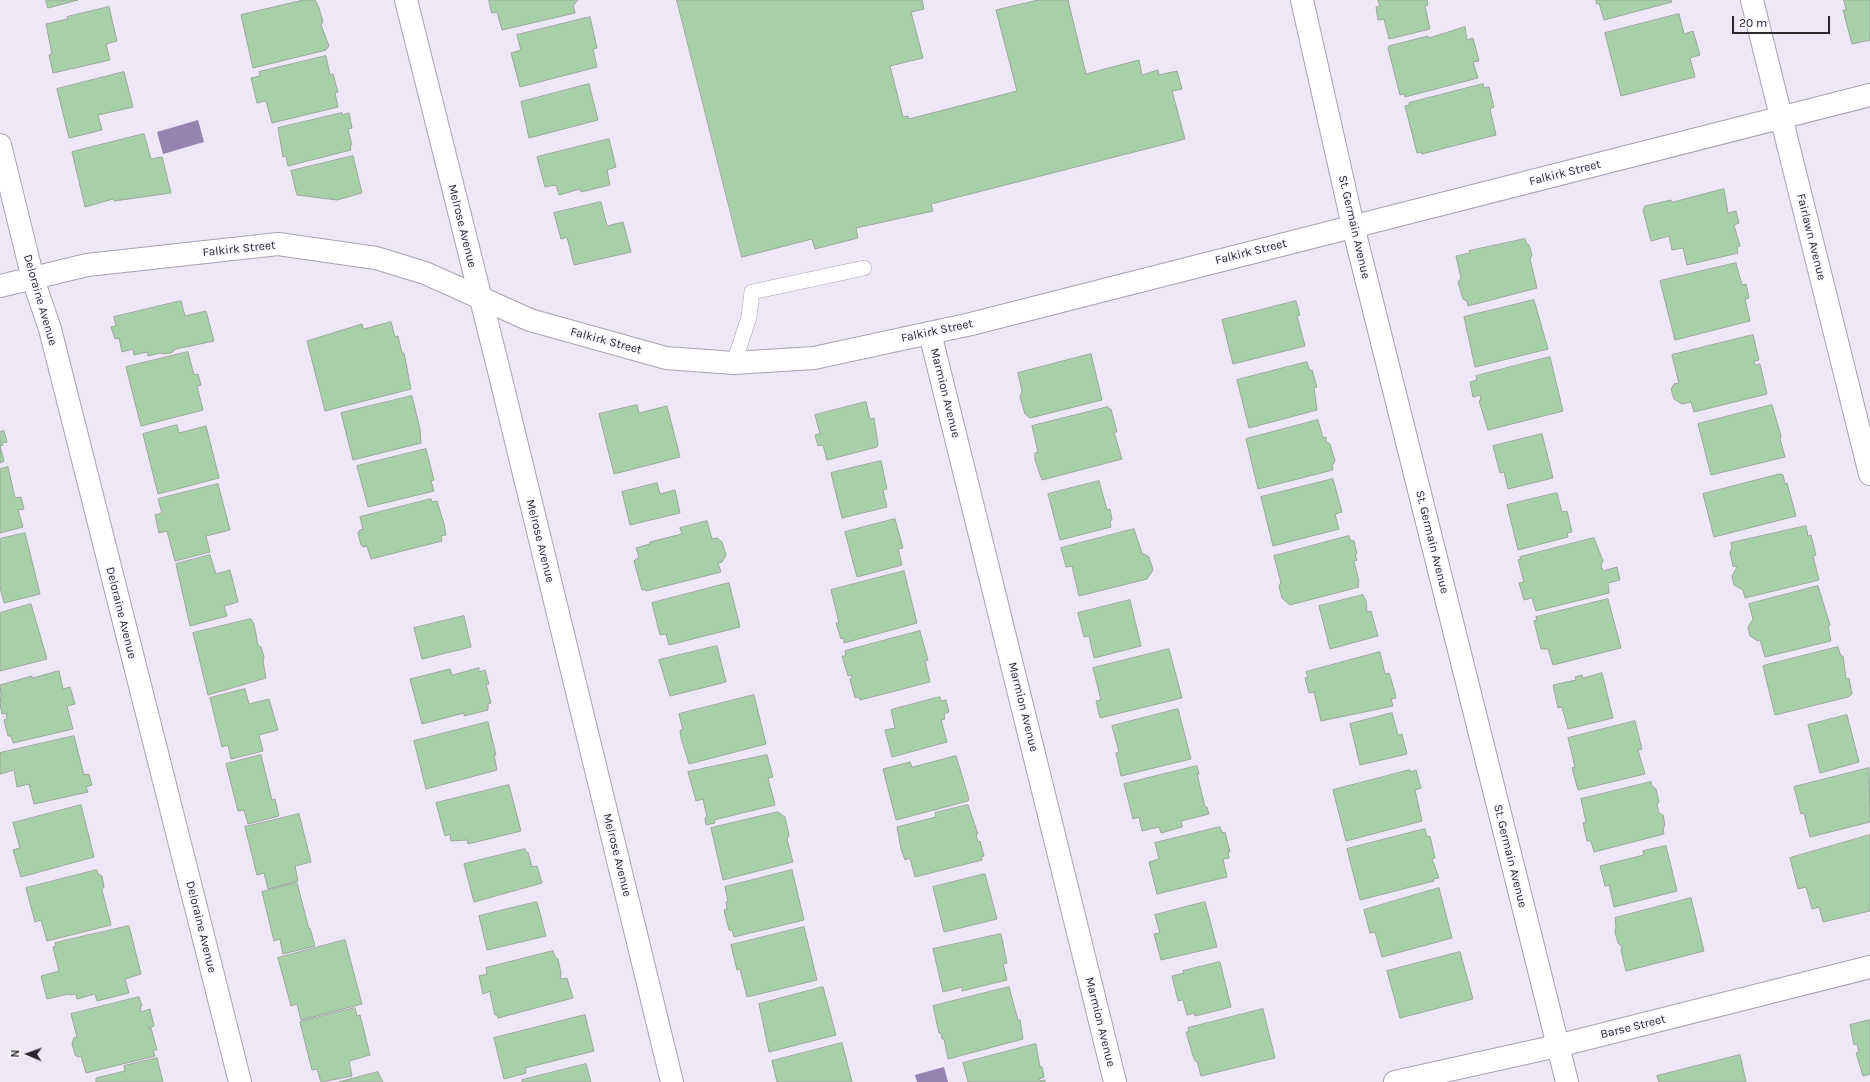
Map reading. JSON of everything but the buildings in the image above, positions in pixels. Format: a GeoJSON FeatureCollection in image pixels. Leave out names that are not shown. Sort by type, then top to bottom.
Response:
{"type":"FeatureCollection","features":[{"type":"Feature","properties":{"kind":"street","name":"Melrose Avenue"},"geometry":{"type":"LineString","coordinates":[[406,0],[672,1082]]}},
{"type":"Feature","properties":{"kind":"street","name":"St. Germain Avenue"},"geometry":{"type":"LineString","coordinates":[[1302,0],[1353,226],[1567,1082]]}},
{"type":"Feature","properties":{"kind":"street","name":"Fairlawn Avenue"},"geometry":{"type":"LineString","coordinates":[[1752,0],[1870,474]]}},
{"type":"Feature","properties":{"kind":"street","name":"Falkirk Street"},"geometry":{"type":"LineString","coordinates":[[0,286],[87,265],[278,244],[376,258],[425,273],[530,320],[666,358],[734,363],[814,358],[971,324],[1870,95]]}},
{"type":"Feature","properties":{"kind":"street","name":"Deloraine Avenue"},"geometry":{"type":"LineString","coordinates":[[0,145],[33,279],[52,337],[240,1082]]}},
{"type":"Feature","properties":{"kind":"street","name":"Marmion Avenue"},"geometry":{"type":"LineString","coordinates":[[930,333],[1115,1082]]}},
{"type":"Feature","properties":{"kind":"street","name":"Barse Street"},"geometry":{"type":"LineString","coordinates":[[1394,1082],[1557,1046],[1870,968]]}},
{"type":"Feature","properties":{"kind":"lane"},"geometry":{"type":"LineString","coordinates":[[734,363],[749,318],[752,292],[864,268]]}},
{"type":"Feature","properties":{"kind":"shaded area"},"geometry":{"type":"Polygon","coordinates":[[[198,120],[204,142],[163,154],[157,132],[198,120]]]}},
{"type":"Feature","properties":{"kind":"shaded area"},"geometry":{"type":"Polygon","coordinates":[[[944,1067],[948,1082],[917,1082],[915,1075],[944,1067]]]}}]}
